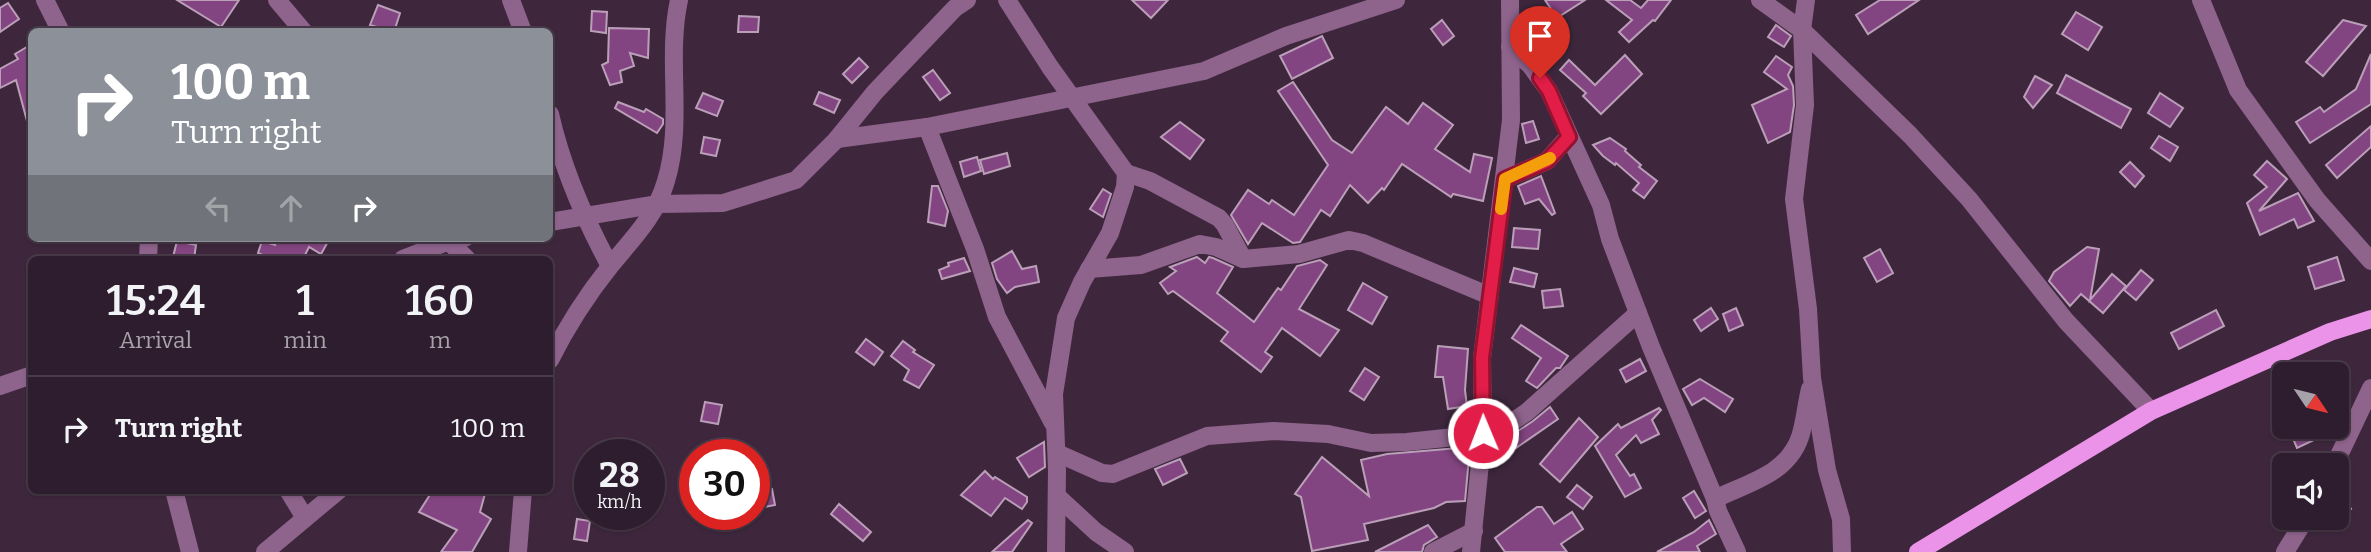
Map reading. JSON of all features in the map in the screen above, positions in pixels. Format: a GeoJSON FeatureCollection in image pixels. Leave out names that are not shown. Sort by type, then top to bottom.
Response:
{"type":"FeatureCollection","features":[{"type":"Feature","properties":{"kind":"main road"},"geometry":{"type":"LineString","coordinates":[[1918,552],[2151,411],[2330,332],[2371,319]]}},
{"type":"Feature","properties":{"kind":"street"},"geometry":{"type":"LineString","coordinates":[[45,0],[59,28]]}},
{"type":"Feature","properties":{"kind":"street"},"geometry":{"type":"LineString","coordinates":[[277,0],[301,28]]}},
{"type":"Feature","properties":{"kind":"street"},"geometry":{"type":"LineString","coordinates":[[511,0],[522,28]]}},
{"type":"Feature","properties":{"kind":"street"},"geometry":{"type":"LineString","coordinates":[[553,354],[568,324],[610,266],[642,230],[658,204],[667,181],[674,146],[674,24],[678,0]]}},
{"type":"Feature","properties":{"kind":"street"},"geometry":{"type":"LineString","coordinates":[[553,221],[658,204],[723,203],[796,180],[837,139],[874,92],[955,8],[967,0]]}},
{"type":"Feature","properties":{"kind":"street"},"geometry":{"type":"LineString","coordinates":[[1007,0],[1071,98],[1126,173],[1156,184],[1219,218],[1242,259]]}},
{"type":"Feature","properties":{"kind":"street"},"geometry":{"type":"LineString","coordinates":[[837,139],[927,127],[1204,72],[1286,36],[1396,0]]}},
{"type":"Feature","properties":{"kind":"street"},"geometry":{"type":"LineString","coordinates":[[1471,552],[1483,433],[1482,358],[1511,120],[1510,0]]}},
{"type":"Feature","properties":{"kind":"street"},"geometry":{"type":"LineString","coordinates":[[1760,0],[1802,30],[1901,126],[1961,190],[2066,321],[2151,411]]}},
{"type":"Feature","properties":{"kind":"street"},"geometry":{"type":"LineString","coordinates":[[1806,0],[1802,30],[1805,105],[1794,199],[1808,309],[1812,379],[1827,470],[1841,519],[1842,552]]}},
{"type":"Feature","properties":{"kind":"street"},"geometry":{"type":"LineString","coordinates":[[2201,0],[2238,90],[2317,200],[2371,261]]}},
{"type":"Feature","properties":{"kind":"street"},"geometry":{"type":"LineString","coordinates":[[1510,47],[1530,65],[1549,91],[1601,205],[1610,239],[1638,313],[1737,552]]}},
{"type":"Feature","properties":{"kind":"street"},"geometry":{"type":"LineString","coordinates":[[553,127],[557,145],[584,215],[610,266]]}},
{"type":"Feature","properties":{"kind":"street"},"geometry":{"type":"LineString","coordinates":[[927,127],[975,249],[997,317],[1055,426]]}},
{"type":"Feature","properties":{"kind":"street"},"geometry":{"type":"LineString","coordinates":[[1505,179],[1547,161],[1569,137]]}},
{"type":"Feature","properties":{"kind":"street"},"geometry":{"type":"LineString","coordinates":[[1547,161],[1582,166]]}},
{"type":"Feature","properties":{"kind":"street"},"geometry":{"type":"LineString","coordinates":[[1056,552],[1057,453],[1054,394],[1066,318],[1089,269],[1110,233],[1125,187],[1126,173]]}},
{"type":"Feature","properties":{"kind":"street"},"geometry":{"type":"LineString","coordinates":[[1089,269],[1141,265],[1200,244],[1216,247],[1242,259],[1299,254],[1349,240],[1363,243],[1490,296]]}},
{"type":"Feature","properties":{"kind":"street"},"geometry":{"type":"LineString","coordinates":[[410,256],[446,242]]}},
{"type":"Feature","properties":{"kind":"street"},"geometry":{"type":"LineString","coordinates":[[1057,453],[1102,473],[1113,474],[1207,436],[1274,431],[1328,434],[1371,443],[1406,442],[1483,433],[1506,426],[1527,412],[1638,313]]}},
{"type":"Feature","properties":{"kind":"street"},"geometry":{"type":"LineString","coordinates":[[553,334],[568,324]]}},
{"type":"Feature","properties":{"kind":"street"},"geometry":{"type":"LineString","coordinates":[[0,386],[28,377]]}},
{"type":"Feature","properties":{"kind":"street"},"geometry":{"type":"LineString","coordinates":[[1715,499],[1773,473],[1787,460],[1800,436],[1812,379]]}},
{"type":"Feature","properties":{"kind":"street"},"geometry":{"type":"LineString","coordinates":[[2340,453],[2371,388]]}},
{"type":"Feature","properties":{"kind":"street"},"geometry":{"type":"LineString","coordinates":[[175,494],[190,552]]}},
{"type":"Feature","properties":{"kind":"street"},"geometry":{"type":"LineString","coordinates":[[290,494],[305,518]]}},
{"type":"Feature","properties":{"kind":"street"},"geometry":{"type":"LineString","coordinates":[[265,552],[334,494]]}},
{"type":"Feature","properties":{"kind":"street"},"geometry":{"type":"LineString","coordinates":[[518,552],[523,494]]}},
{"type":"Feature","properties":{"kind":"street"},"geometry":{"type":"LineString","coordinates":[[1057,496],[1096,532],[1125,552]]}},
{"type":"Feature","properties":{"kind":"street"},"geometry":{"type":"LineString","coordinates":[[2285,552],[2299,530]]}},
{"type":"Feature","properties":{"kind":"street"},"geometry":{"type":"LineString","coordinates":[[1433,552],[1474,531]]}},
{"type":"Feature","properties":{"kind":"building"},"geometry":{"type":"Polygon","coordinates":[[[177,0],[239,0],[221,27],[177,0]]]}},
{"type":"Feature","properties":{"kind":"building"},"geometry":{"type":"Polygon","coordinates":[[[1132,0],[1168,0],[1151,18],[1132,0]]]}},
{"type":"Feature","properties":{"kind":"building"},"geometry":{"type":"Polygon","coordinates":[[[1545,0],[1585,0],[1557,18],[1545,0]]]}},
{"type":"Feature","properties":{"kind":"building"},"geometry":{"type":"Polygon","coordinates":[[[1606,0],[1630,0],[1641,8],[1648,0],[1671,0],[1655,21],[1629,42],[1619,32],[1632,20],[1606,0]]]}},
{"type":"Feature","properties":{"kind":"building"},"geometry":{"type":"Polygon","coordinates":[[[1880,0],[1919,0],[1868,34],[1856,15],[1880,0]]]}},
{"type":"Feature","properties":{"kind":"building"},"geometry":{"type":"Polygon","coordinates":[[[8,3],[19,19],[0,32],[0,8],[8,3]]]}},
{"type":"Feature","properties":{"kind":"building"},"geometry":{"type":"Polygon","coordinates":[[[378,5],[400,13],[395,28],[370,25],[378,5]]]}},
{"type":"Feature","properties":{"kind":"building"},"geometry":{"type":"Polygon","coordinates":[[[592,11],[607,12],[606,33],[591,31],[592,11]]]}},
{"type":"Feature","properties":{"kind":"building"},"geometry":{"type":"Polygon","coordinates":[[[2076,12],[2102,27],[2088,50],[2062,34],[2076,12]]]}},
{"type":"Feature","properties":{"kind":"building"},"geometry":{"type":"Polygon","coordinates":[[[739,16],[759,17],[758,32],[738,32],[739,16]]]}},
{"type":"Feature","properties":{"kind":"building"},"geometry":{"type":"Polygon","coordinates":[[[1442,20],[1454,36],[1443,45],[1431,29],[1442,20]]]}},
{"type":"Feature","properties":{"kind":"building"},"geometry":{"type":"Polygon","coordinates":[[[2343,20],[2366,26],[2323,76],[2306,62],[2343,20]]]}},
{"type":"Feature","properties":{"kind":"building"},"geometry":{"type":"Polygon","coordinates":[[[1776,25],[1791,36],[1784,47],[1768,37],[1776,25]]]}},
{"type":"Feature","properties":{"kind":"building"},"geometry":{"type":"Polygon","coordinates":[[[609,28],[649,29],[648,58],[630,53],[634,66],[620,71],[622,82],[610,85],[602,65],[608,62],[609,28]]]}},
{"type":"Feature","properties":{"kind":"building"},"geometry":{"type":"Polygon","coordinates":[[[1322,36],[1333,58],[1292,79],[1280,56],[1322,36]]]}},
{"type":"Feature","properties":{"kind":"building"},"geometry":{"type":"Polygon","coordinates":[[[28,46],[27,121],[16,80],[0,88],[0,69],[18,59],[15,54],[28,46]]]}},
{"type":"Feature","properties":{"kind":"building"},"geometry":{"type":"Polygon","coordinates":[[[2371,54],[2371,104],[2310,143],[2296,122],[2320,107],[2324,112],[2356,89],[2371,54]]]}},
{"type":"Feature","properties":{"kind":"building"},"geometry":{"type":"Polygon","coordinates":[[[1625,55],[1642,74],[1601,114],[1583,96],[1586,93],[1560,70],[1569,60],[1595,85],[1625,55]]]}},
{"type":"Feature","properties":{"kind":"building"},"geometry":{"type":"Polygon","coordinates":[[[1776,56],[1792,67],[1788,75],[1793,86],[1794,105],[1790,132],[1768,143],[1752,105],[1787,89],[1764,72],[1776,56]]]}},
{"type":"Feature","properties":{"kind":"building"},"geometry":{"type":"Polygon","coordinates":[[[859,58],[868,67],[852,83],[843,74],[859,58]]]}},
{"type":"Feature","properties":{"kind":"building"},"geometry":{"type":"Polygon","coordinates":[[[933,70],[950,93],[940,100],[923,77],[933,70]]]}},
{"type":"Feature","properties":{"kind":"building"},"geometry":{"type":"Polygon","coordinates":[[[2066,75],[2131,109],[2121,128],[2057,93],[2066,75]]]}},
{"type":"Feature","properties":{"kind":"building"},"geometry":{"type":"Polygon","coordinates":[[[2035,76],[2052,85],[2033,108],[2024,97],[2035,76]]]}},
{"type":"Feature","properties":{"kind":"building"},"geometry":{"type":"Polygon","coordinates":[[[1293,82],[1332,140],[1352,153],[1386,107],[1408,124],[1423,103],[1453,125],[1435,149],[1470,172],[1474,154],[1492,158],[1483,201],[1453,194],[1451,197],[1402,164],[1384,190],[1382,188],[1368,203],[1350,185],[1330,216],[1321,210],[1300,242],[1293,243],[1262,223],[1248,244],[1231,215],[1248,190],[1269,204],[1272,200],[1294,215],[1328,165],[1278,91],[1293,82]]]}},
{"type":"Feature","properties":{"kind":"building"},"geometry":{"type":"Polygon","coordinates":[[[819,92],[840,100],[834,113],[814,104],[819,92]]]}},
{"type":"Feature","properties":{"kind":"building"},"geometry":{"type":"Polygon","coordinates":[[[703,93],[723,101],[717,116],[696,108],[703,93]]]}},
{"type":"Feature","properties":{"kind":"building"},"geometry":{"type":"Polygon","coordinates":[[[2160,93],[2183,108],[2170,127],[2148,113],[2160,93]]]}},
{"type":"Feature","properties":{"kind":"building"},"geometry":{"type":"Polygon","coordinates":[[[618,102],[644,112],[646,109],[663,119],[663,124],[657,133],[615,108],[618,102]]]}},
{"type":"Feature","properties":{"kind":"building"},"geometry":{"type":"Polygon","coordinates":[[[1533,121],[1539,139],[1526,143],[1522,124],[1533,121]]]}},
{"type":"Feature","properties":{"kind":"building"},"geometry":{"type":"Polygon","coordinates":[[[1180,122],[1204,140],[1190,159],[1161,137],[1180,122]]]}},
{"type":"Feature","properties":{"kind":"building"},"geometry":{"type":"Polygon","coordinates":[[[2371,126],[2371,147],[2337,178],[2326,165],[2371,126]]]}},
{"type":"Feature","properties":{"kind":"building"},"geometry":{"type":"Polygon","coordinates":[[[2159,136],[2178,147],[2170,161],[2151,148],[2159,136]]]}},
{"type":"Feature","properties":{"kind":"building"},"geometry":{"type":"Polygon","coordinates":[[[704,137],[720,140],[716,156],[701,153],[704,137]]]}},
{"type":"Feature","properties":{"kind":"building"},"geometry":{"type":"Polygon","coordinates":[[[1610,138],[1626,149],[1641,165],[1639,167],[1657,181],[1644,198],[1633,190],[1639,183],[1616,163],[1615,165],[1603,156],[1593,145],[1610,138]]]}},
{"type":"Feature","properties":{"kind":"building"},"geometry":{"type":"Polygon","coordinates":[[[1007,153],[1010,166],[984,174],[980,160],[1007,153]]]}},
{"type":"Feature","properties":{"kind":"building"},"geometry":{"type":"Polygon","coordinates":[[[977,157],[981,171],[964,177],[960,162],[977,157]]]}},
{"type":"Feature","properties":{"kind":"building"},"geometry":{"type":"Polygon","coordinates":[[[2267,161],[2287,179],[2259,211],[2298,193],[2314,221],[2298,228],[2294,219],[2260,235],[2247,203],[2267,187],[2254,175],[2267,161]]]}},
{"type":"Feature","properties":{"kind":"building"},"geometry":{"type":"Polygon","coordinates":[[[2130,162],[2144,176],[2135,187],[2120,172],[2130,162]]]}},
{"type":"Feature","properties":{"kind":"building"},"geometry":{"type":"Polygon","coordinates":[[[1541,176],[1555,213],[1552,215],[1539,199],[1525,204],[1518,186],[1541,176]]]}},
{"type":"Feature","properties":{"kind":"building"},"geometry":{"type":"Polygon","coordinates":[[[932,186],[938,186],[948,211],[945,226],[928,222],[932,186]]]}},
{"type":"Feature","properties":{"kind":"building"},"geometry":{"type":"Polygon","coordinates":[[[1103,189],[1111,194],[1103,217],[1090,209],[1103,189]]]}},
{"type":"Feature","properties":{"kind":"building"},"geometry":{"type":"Polygon","coordinates":[[[1514,228],[1540,230],[1538,249],[1512,247],[1514,228]]]}},
{"type":"Feature","properties":{"kind":"building"},"geometry":{"type":"Polygon","coordinates":[[[177,242],[196,245],[194,256],[173,256],[177,242]]]}},
{"type":"Feature","properties":{"kind":"building"},"geometry":{"type":"Polygon","coordinates":[[[262,242],[275,245],[275,242],[328,242],[321,254],[309,247],[304,256],[265,256],[258,253],[262,242]]]}},
{"type":"Feature","properties":{"kind":"building"},"geometry":{"type":"Polygon","coordinates":[[[2087,247],[2099,249],[2090,300],[2112,274],[2126,286],[2103,313],[2081,294],[2070,306],[2049,281],[2054,272],[2087,247]]]}},
{"type":"Feature","properties":{"kind":"building"},"geometry":{"type":"Polygon","coordinates":[[[1880,249],[1893,273],[1877,282],[1864,258],[1880,249]]]}},
{"type":"Feature","properties":{"kind":"building"},"geometry":{"type":"Polygon","coordinates":[[[1012,251],[1022,269],[1036,266],[1039,282],[1015,287],[1007,293],[997,279],[992,263],[1012,251]]]}},
{"type":"Feature","properties":{"kind":"building"},"geometry":{"type":"Polygon","coordinates":[[[1197,257],[1205,263],[1209,257],[1233,267],[1217,293],[1254,322],[1297,266],[1320,260],[1327,265],[1299,309],[1339,330],[1320,356],[1282,328],[1265,352],[1272,357],[1261,372],[1221,341],[1228,332],[1173,291],[1168,294],[1160,283],[1176,271],[1170,267],[1197,257]]]}},
{"type":"Feature","properties":{"kind":"building"},"geometry":{"type":"Polygon","coordinates":[[[2337,257],[2344,280],[2315,289],[2308,267],[2337,257]]]}},
{"type":"Feature","properties":{"kind":"building"},"geometry":{"type":"Polygon","coordinates":[[[964,258],[970,271],[942,279],[939,270],[949,266],[948,263],[964,258]]]}},
{"type":"Feature","properties":{"kind":"building"},"geometry":{"type":"Polygon","coordinates":[[[1514,268],[1537,274],[1534,287],[1510,282],[1514,268]]]}},
{"type":"Feature","properties":{"kind":"building"},"geometry":{"type":"Polygon","coordinates":[[[2141,270],[2153,280],[2136,300],[2124,290],[2141,270]]]}},
{"type":"Feature","properties":{"kind":"building"},"geometry":{"type":"Polygon","coordinates":[[[1363,283],[1387,297],[1372,324],[1348,310],[1363,283]]]}},
{"type":"Feature","properties":{"kind":"building"},"geometry":{"type":"Polygon","coordinates":[[[1560,289],[1563,306],[1544,308],[1542,291],[1560,289]]]}},
{"type":"Feature","properties":{"kind":"building"},"geometry":{"type":"Polygon","coordinates":[[[1711,308],[1718,319],[1701,331],[1694,320],[1711,308]]]}},
{"type":"Feature","properties":{"kind":"building"},"geometry":{"type":"Polygon","coordinates":[[[1736,308],[1743,325],[1729,331],[1723,314],[1736,308]]]}},
{"type":"Feature","properties":{"kind":"building"},"geometry":{"type":"Polygon","coordinates":[[[2216,310],[2224,326],[2179,349],[2171,333],[2216,310]]]}},
{"type":"Feature","properties":{"kind":"building"},"geometry":{"type":"Polygon","coordinates":[[[1521,325],[1568,356],[1560,368],[1556,368],[1537,388],[1526,381],[1541,358],[1512,338],[1521,325]]]}},
{"type":"Feature","properties":{"kind":"building"},"geometry":{"type":"Polygon","coordinates":[[[866,339],[883,352],[874,365],[856,352],[866,339]]]}},
{"type":"Feature","properties":{"kind":"building"},"geometry":{"type":"Polygon","coordinates":[[[903,341],[915,350],[913,352],[934,365],[919,388],[904,380],[909,370],[891,356],[903,341]]]}},
{"type":"Feature","properties":{"kind":"building"},"geometry":{"type":"Polygon","coordinates":[[[1438,346],[1468,349],[1465,390],[1467,406],[1448,409],[1443,377],[1435,377],[1438,346]]]}},
{"type":"Feature","properties":{"kind":"building"},"geometry":{"type":"Polygon","coordinates":[[[1640,359],[1646,371],[1626,382],[1620,370],[1640,359]]]}},
{"type":"Feature","properties":{"kind":"building"},"geometry":{"type":"Polygon","coordinates":[[[1365,368],[1379,377],[1364,400],[1350,391],[1365,368]]]}},
{"type":"Feature","properties":{"kind":"building"},"geometry":{"type":"Polygon","coordinates":[[[1700,379],[1733,399],[1725,412],[1704,398],[1692,405],[1683,389],[1700,379]]]}},
{"type":"Feature","properties":{"kind":"building"},"geometry":{"type":"Polygon","coordinates":[[[705,402],[722,405],[718,424],[701,421],[705,402]]]}},
{"type":"Feature","properties":{"kind":"building"},"geometry":{"type":"Polygon","coordinates":[[[1550,407],[1558,419],[1516,448],[1509,437],[1550,407]]]}},
{"type":"Feature","properties":{"kind":"building"},"geometry":{"type":"Polygon","coordinates":[[[1659,408],[1661,410],[1652,420],[1659,434],[1641,443],[1636,435],[1616,455],[1630,476],[1634,474],[1641,488],[1625,497],[1595,446],[1618,424],[1621,428],[1659,408]]]}},
{"type":"Feature","properties":{"kind":"building"},"geometry":{"type":"Polygon","coordinates":[[[1579,418],[1598,437],[1560,482],[1540,464],[1579,418]]]}},
{"type":"Feature","properties":{"kind":"building"},"geometry":{"type":"Polygon","coordinates":[[[2293,439],[2314,439],[2314,440],[2297,448],[2293,439]]]}},
{"type":"Feature","properties":{"kind":"building"},"geometry":{"type":"Polygon","coordinates":[[[1044,442],[1045,467],[1029,477],[1017,458],[1044,442]]]}},
{"type":"Feature","properties":{"kind":"building"},"geometry":{"type":"Polygon","coordinates":[[[1470,447],[1465,501],[1446,502],[1434,508],[1364,524],[1368,540],[1312,551],[1301,497],[1295,494],[1322,457],[1369,496],[1361,460],[1387,454],[1470,447]]]}},
{"type":"Feature","properties":{"kind":"building"},"geometry":{"type":"Polygon","coordinates":[[[1180,459],[1187,473],[1163,485],[1155,469],[1180,459]]]}},
{"type":"Feature","properties":{"kind":"building"},"geometry":{"type":"Polygon","coordinates":[[[985,471],[993,479],[995,477],[1027,497],[1022,509],[1005,498],[991,516],[961,495],[985,471]]]}},
{"type":"Feature","properties":{"kind":"building"},"geometry":{"type":"Polygon","coordinates":[[[1577,485],[1592,497],[1583,509],[1567,497],[1577,485]]]}},
{"type":"Feature","properties":{"kind":"building"},"geometry":{"type":"Polygon","coordinates":[[[770,489],[775,505],[770,506],[770,489]]]}},
{"type":"Feature","properties":{"kind":"building"},"geometry":{"type":"Polygon","coordinates":[[[1694,491],[1706,511],[1695,518],[1683,498],[1694,491]]]}},
{"type":"Feature","properties":{"kind":"building"},"geometry":{"type":"Polygon","coordinates":[[[430,494],[485,494],[480,512],[491,519],[472,552],[441,552],[457,530],[419,512],[430,494]]]}},
{"type":"Feature","properties":{"kind":"building"},"geometry":{"type":"Polygon","coordinates":[[[839,504],[871,532],[863,541],[831,514],[839,504]]]}},
{"type":"Feature","properties":{"kind":"building"},"geometry":{"type":"Polygon","coordinates":[[[1537,507],[1542,507],[1554,524],[1572,512],[1583,529],[1561,544],[1567,552],[1505,552],[1495,538],[1537,507]]]}},
{"type":"Feature","properties":{"kind":"building"},"geometry":{"type":"Polygon","coordinates":[[[1028,520],[1032,523],[1012,552],[992,552],[1028,520]]]}},
{"type":"Feature","properties":{"kind":"building"},"geometry":{"type":"Polygon","coordinates":[[[1709,520],[1716,534],[1697,546],[1700,552],[1657,552],[1694,532],[1709,520]]]}},
{"type":"Feature","properties":{"kind":"building"},"geometry":{"type":"Polygon","coordinates":[[[1428,525],[1437,537],[1424,545],[1422,552],[1375,552],[1428,525]]]}},
{"type":"Feature","properties":{"kind":"building"},"geometry":{"type":"Polygon","coordinates":[[[575,530],[589,530],[587,541],[574,539],[575,530]]]}},
{"type":"Feature","properties":{"kind":"slow traffic"},"geometry":{"type":"LineString","coordinates":[[1501,209],[1505,179],[1550,158]]}},
{"type":"Feature","properties":{"kind":"route"},"geometry":{"type":"LineString","coordinates":[[1483,433],[1482,358],[1505,179],[1547,161],[1569,137],[1549,91],[1540,78]]}}]}
